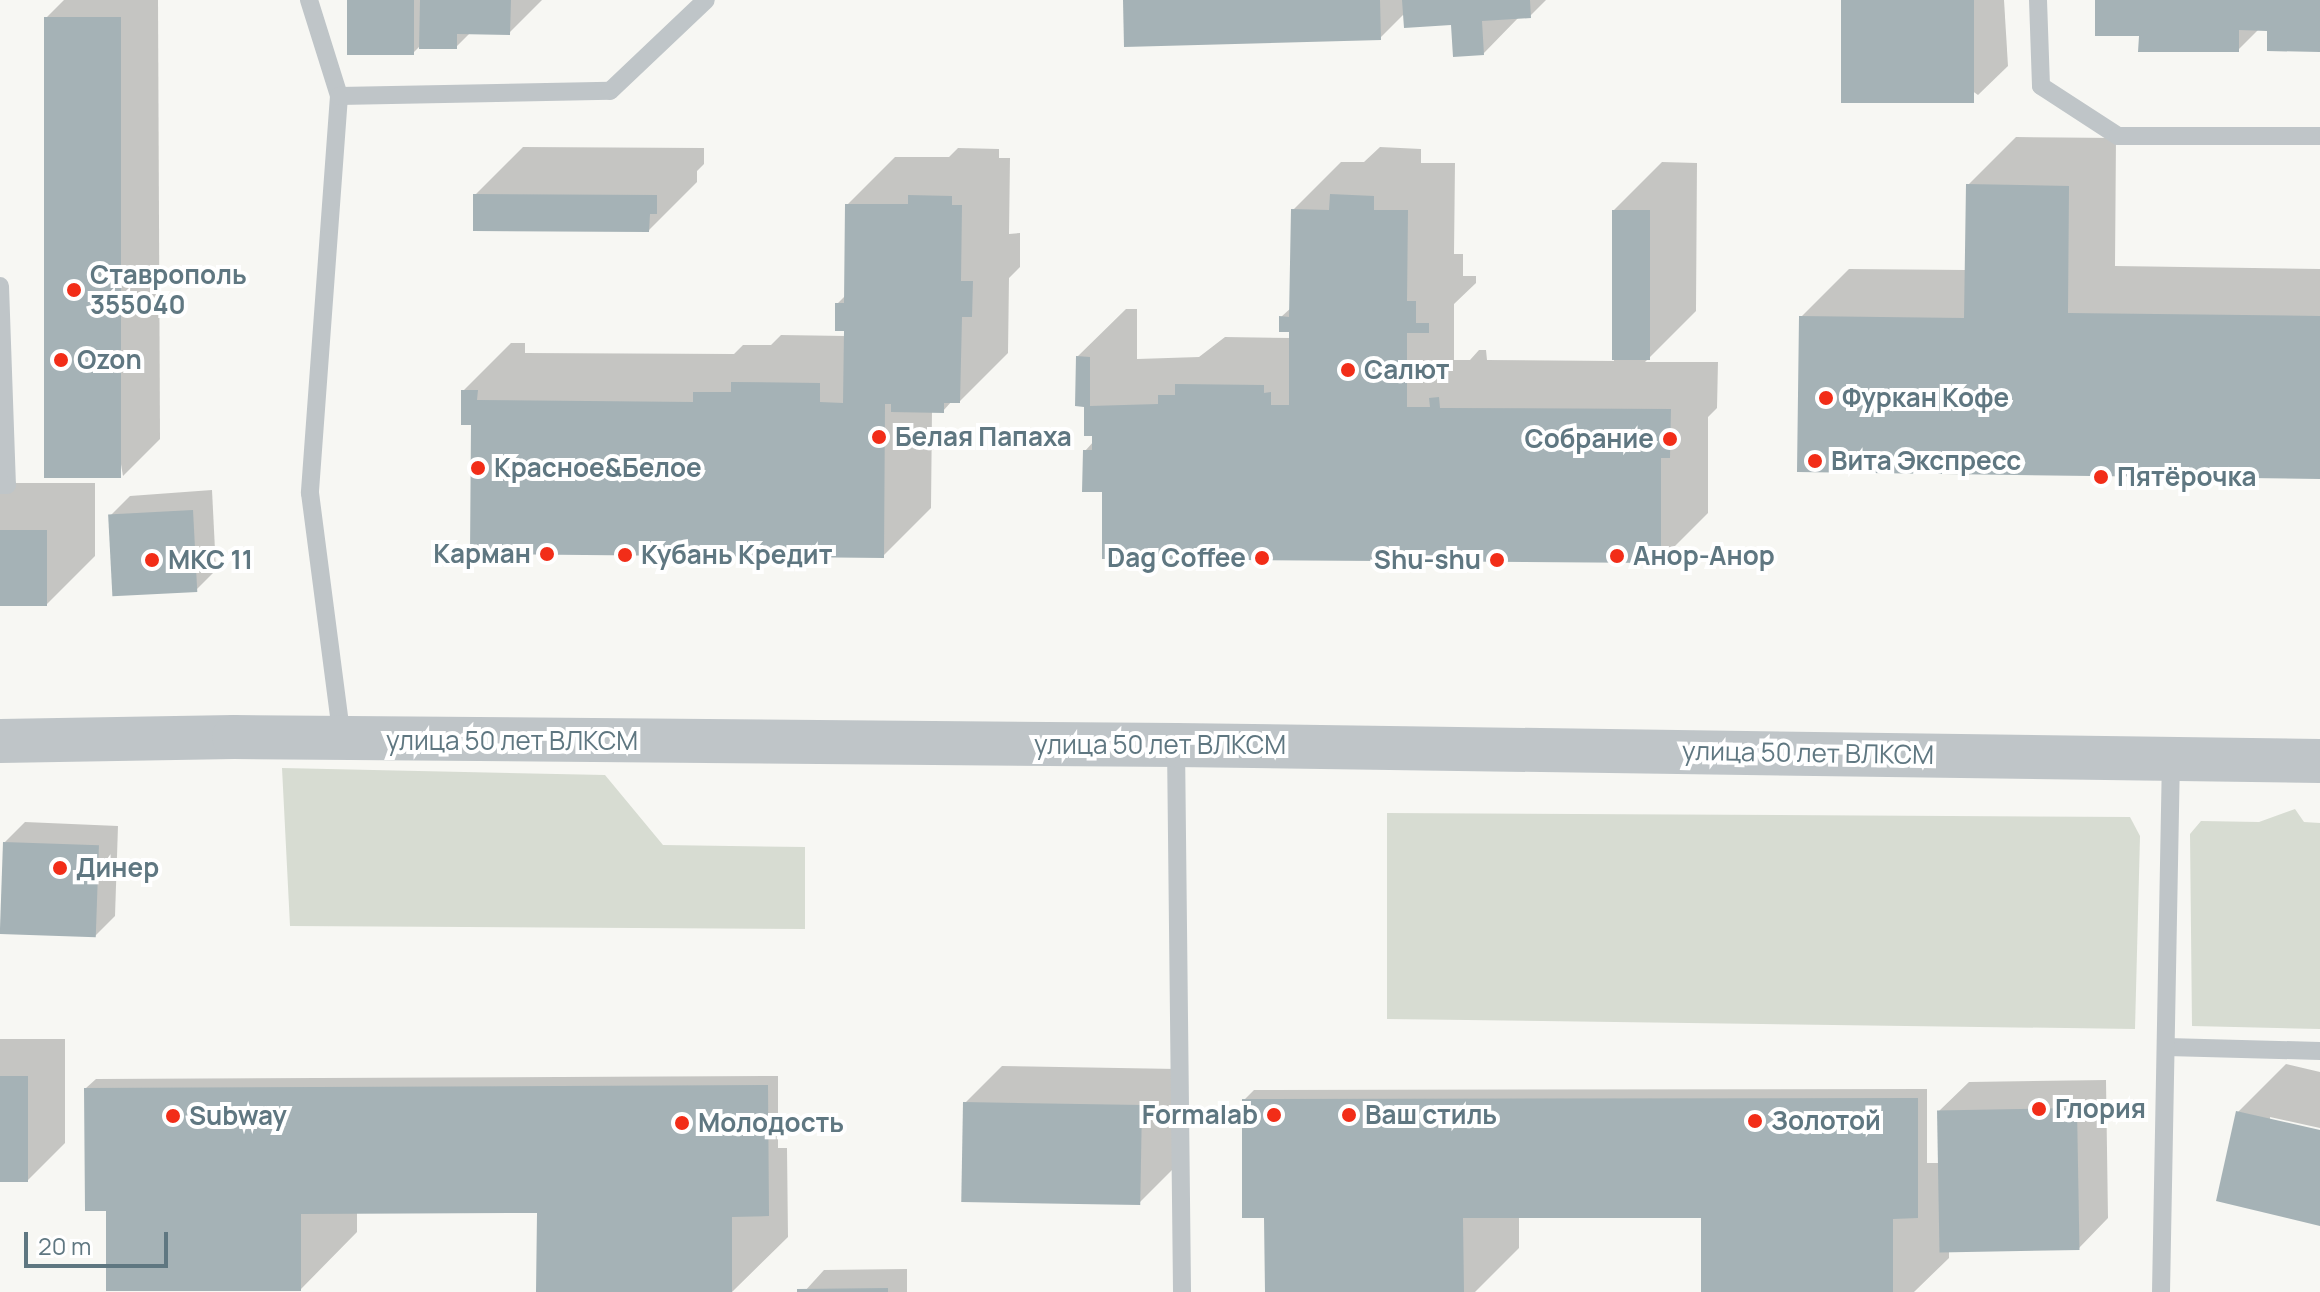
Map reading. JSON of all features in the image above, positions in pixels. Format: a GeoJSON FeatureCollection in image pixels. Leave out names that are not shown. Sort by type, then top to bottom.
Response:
{"type":"FeatureCollection","features":[{"type":"Feature","properties":{"kind":"street","name":"улица 50 лет ВЛКСМ"},"geometry":{"type":"LineString","coordinates":[[0,741],[234,737],[342,741],[1176,745],[2320,761]]}},
{"type":"Feature","properties":{"kind":"lane"},"geometry":{"type":"LineString","coordinates":[[309,0],[339,96],[310,493],[342,741]]}},
{"type":"Feature","properties":{"kind":"lane"},"geometry":{"type":"LineString","coordinates":[[339,96],[610,91],[706,0]]}},
{"type":"Feature","properties":{"kind":"lane"},"geometry":{"type":"LineString","coordinates":[[2038,0],[2041,86],[2118,136],[2320,136]]}},
{"type":"Feature","properties":{"kind":"lane"},"geometry":{"type":"LineString","coordinates":[[0,286],[7,485],[0,485]]}},
{"type":"Feature","properties":{"kind":"lane"},"geometry":{"type":"LineString","coordinates":[[1176,745],[1182,1292]]}},
{"type":"Feature","properties":{"kind":"lane"},"geometry":{"type":"LineString","coordinates":[[2161,1292],[2171,758]]}},
{"type":"Feature","properties":{"kind":"lane"},"geometry":{"type":"LineString","coordinates":[[2167,1047],[2320,1051]]}},
{"type":"Feature","properties":{"kind":"shaded area"},"geometry":{"type":"Polygon","coordinates":[[[282,768],[605,775],[663,845],[805,847],[805,929],[290,926],[282,768]]]}},
{"type":"Feature","properties":{"kind":"shaded area"},"geometry":{"type":"Polygon","coordinates":[[[2295,809],[2304,822],[2320,823],[2320,1029],[2192,1026],[2190,834],[2201,821],[2259,822],[2295,809]]]}},
{"type":"Feature","properties":{"kind":"shaded area"},"geometry":{"type":"Polygon","coordinates":[[[1387,813],[2130,817],[2140,836],[2135,1029],[1387,1019],[1387,813]]]}},
{"type":"Feature","properties":{"kind":"building"},"geometry":{"type":"Polygon","coordinates":[[[347,0],[414,0],[414,55],[347,55],[347,0]]]}},
{"type":"Feature","properties":{"kind":"building"},"geometry":{"type":"Polygon","coordinates":[[[420,0],[511,0],[510,35],[457,34],[457,49],[419,49],[420,0]]]}},
{"type":"Feature","properties":{"kind":"building"},"geometry":{"type":"Polygon","coordinates":[[[1123,0],[1380,0],[1381,40],[1124,47],[1123,0]]]}},
{"type":"Feature","properties":{"kind":"building"},"geometry":{"type":"Polygon","coordinates":[[[1402,0],[1530,0],[1531,18],[1482,21],[1484,55],[1453,57],[1451,25],[1404,28],[1402,0]]]}},
{"type":"Feature","properties":{"kind":"building"},"geometry":{"type":"Polygon","coordinates":[[[1841,0],[1974,0],[1974,103],[1841,103],[1841,0]]]}},
{"type":"Feature","properties":{"kind":"building"},"geometry":{"type":"Polygon","coordinates":[[[2095,0],[2320,0],[2320,52],[2267,51],[2267,31],[2239,30],[2239,52],[2138,52],[2139,36],[2095,36],[2095,0]]]}},
{"type":"Feature","properties":{"kind":"building"},"geometry":{"type":"Polygon","coordinates":[[[44,17],[121,17],[121,478],[44,478],[44,17]]]}},
{"type":"Feature","properties":{"kind":"building"},"geometry":{"type":"Polygon","coordinates":[[[1966,184],[2069,186],[2068,313],[2320,316],[2320,479],[1797,472],[1799,316],[1964,318],[1966,184]]]}},
{"type":"Feature","properties":{"kind":"building"},"geometry":{"type":"Polygon","coordinates":[[[473,194],[657,195],[657,214],[650,214],[649,232],[473,231],[473,194]]]}},
{"type":"Feature","properties":{"kind":"building","name":"Салют"},"geometry":{"type":"Polygon","coordinates":[[[1330,194],[1374,196],[1374,210],[1408,210],[1407,301],[1416,301],[1416,323],[1429,323],[1429,333],[1407,333],[1407,407],[1430,407],[1429,398],[1439,397],[1440,408],[1671,409],[1670,458],[1661,458],[1661,563],[1102,559],[1102,492],[1082,492],[1083,450],[1092,450],[1092,436],[1084,436],[1084,407],[1075,406],[1076,356],[1090,357],[1090,406],[1158,404],[1158,395],[1175,395],[1175,384],[1264,385],[1264,393],[1271,392],[1271,405],[1289,405],[1289,332],[1279,332],[1279,316],[1289,317],[1291,209],[1329,210],[1330,194]]]}},
{"type":"Feature","properties":{"kind":"building"},"geometry":{"type":"Polygon","coordinates":[[[908,195],[952,196],[952,205],[962,205],[961,281],[973,281],[972,317],[962,317],[960,403],[944,403],[944,413],[891,412],[891,404],[885,404],[884,558],[470,554],[471,425],[461,425],[461,390],[478,390],[477,400],[693,402],[693,392],[731,392],[731,382],[820,383],[820,402],[843,403],[844,331],[835,331],[835,303],[844,303],[845,204],[908,204],[908,195]]]}},
{"type":"Feature","properties":{"kind":"building"},"geometry":{"type":"Polygon","coordinates":[[[1612,210],[1650,210],[1650,360],[1612,360],[1612,210]]]}},
{"type":"Feature","properties":{"kind":"building"},"geometry":{"type":"Polygon","coordinates":[[[193,510],[197,592],[112,596],[108,514],[193,510]]]}},
{"type":"Feature","properties":{"kind":"building"},"geometry":{"type":"Polygon","coordinates":[[[0,530],[47,530],[47,606],[0,606],[0,530]]]}},
{"type":"Feature","properties":{"kind":"building"},"geometry":{"type":"Polygon","coordinates":[[[3,842],[99,845],[96,937],[0,934],[3,842]]]}},
{"type":"Feature","properties":{"kind":"building"},"geometry":{"type":"Polygon","coordinates":[[[0,1076],[28,1076],[28,1182],[0,1182],[0,1076]]]}},
{"type":"Feature","properties":{"kind":"building"},"geometry":{"type":"Polygon","coordinates":[[[768,1085],[769,1216],[732,1217],[732,1292],[536,1292],[537,1213],[301,1214],[301,1291],[106,1291],[106,1211],[85,1211],[84,1088],[768,1085]]]}},
{"type":"Feature","properties":{"kind":"building"},"geometry":{"type":"Polygon","coordinates":[[[1918,1098],[1918,1218],[1893,1219],[1893,1292],[1701,1292],[1701,1218],[1463,1218],[1464,1292],[1265,1292],[1264,1218],[1242,1218],[1242,1099],[1918,1098]]]}},
{"type":"Feature","properties":{"kind":"building"},"geometry":{"type":"Polygon","coordinates":[[[963,1102],[1142,1105],[1140,1205],[961,1202],[963,1102]]]}},
{"type":"Feature","properties":{"kind":"building"},"geometry":{"type":"Polygon","coordinates":[[[2077,1108],[2079,1250],[1939,1252],[1937,1110],[2077,1108]]]}},
{"type":"Feature","properties":{"kind":"building"},"geometry":{"type":"Polygon","coordinates":[[[2236,1111],[2320,1130],[2320,1226],[2216,1201],[2236,1111]]]}},
{"type":"Feature","properties":{"kind":"building"},"geometry":{"type":"Polygon","coordinates":[[[888,1288],[888,1292],[797,1292],[797,1289],[888,1288]]]}},
{"type":"Feature","properties":{"kind":"place","name":"Ставрополь 355040"},"geometry":{"type":"Point","coordinates":[74,290]}},
{"type":"Feature","properties":{"kind":"place","name":"Ozon"},"geometry":{"type":"Point","coordinates":[61,360]}},
{"type":"Feature","properties":{"kind":"place","name":"Салют"},"geometry":{"type":"Point","coordinates":[1348,370]}},
{"type":"Feature","properties":{"kind":"place","name":"Фуркан Кофе"},"geometry":{"type":"Point","coordinates":[1826,398]}},
{"type":"Feature","properties":{"kind":"place","name":"Белая Папаха"},"geometry":{"type":"Point","coordinates":[879,437]}},
{"type":"Feature","properties":{"kind":"place","name":"Собрание"},"geometry":{"type":"Point","coordinates":[1670,439]}},
{"type":"Feature","properties":{"kind":"place","name":"Вита Экспресс"},"geometry":{"type":"Point","coordinates":[1815,461]}},
{"type":"Feature","properties":{"kind":"place","name":"Красное&Белое"},"geometry":{"type":"Point","coordinates":[478,468]}},
{"type":"Feature","properties":{"kind":"place","name":"Пятёрочка"},"geometry":{"type":"Point","coordinates":[2101,477]}},
{"type":"Feature","properties":{"kind":"place","name":"Карман"},"geometry":{"type":"Point","coordinates":[547,554]}},
{"type":"Feature","properties":{"kind":"place","name":"Кубань Кредит"},"geometry":{"type":"Point","coordinates":[625,555]}},
{"type":"Feature","properties":{"kind":"place","name":"Анор-Анор"},"geometry":{"type":"Point","coordinates":[1617,556]}},
{"type":"Feature","properties":{"kind":"place","name":"Dag Coffee"},"geometry":{"type":"Point","coordinates":[1262,558]}},
{"type":"Feature","properties":{"kind":"place","name":"МКС 11"},"geometry":{"type":"Point","coordinates":[152,560]}},
{"type":"Feature","properties":{"kind":"place","name":"Shu-shu"},"geometry":{"type":"Point","coordinates":[1497,560]}},
{"type":"Feature","properties":{"kind":"place","name":"Динер"},"geometry":{"type":"Point","coordinates":[60,868]}},
{"type":"Feature","properties":{"kind":"place","name":"Глория"},"geometry":{"type":"Point","coordinates":[2039,1109]}},
{"type":"Feature","properties":{"kind":"place","name":"Formalab"},"geometry":{"type":"Point","coordinates":[1274,1115]}},
{"type":"Feature","properties":{"kind":"place","name":"Ваш стиль"},"geometry":{"type":"Point","coordinates":[1349,1115]}},
{"type":"Feature","properties":{"kind":"place","name":"Subway"},"geometry":{"type":"Point","coordinates":[173,1116]}},
{"type":"Feature","properties":{"kind":"place","name":"Золотой"},"geometry":{"type":"Point","coordinates":[1755,1121]}},
{"type":"Feature","properties":{"kind":"place","name":"Молодость"},"geometry":{"type":"Point","coordinates":[682,1123]}}]}
